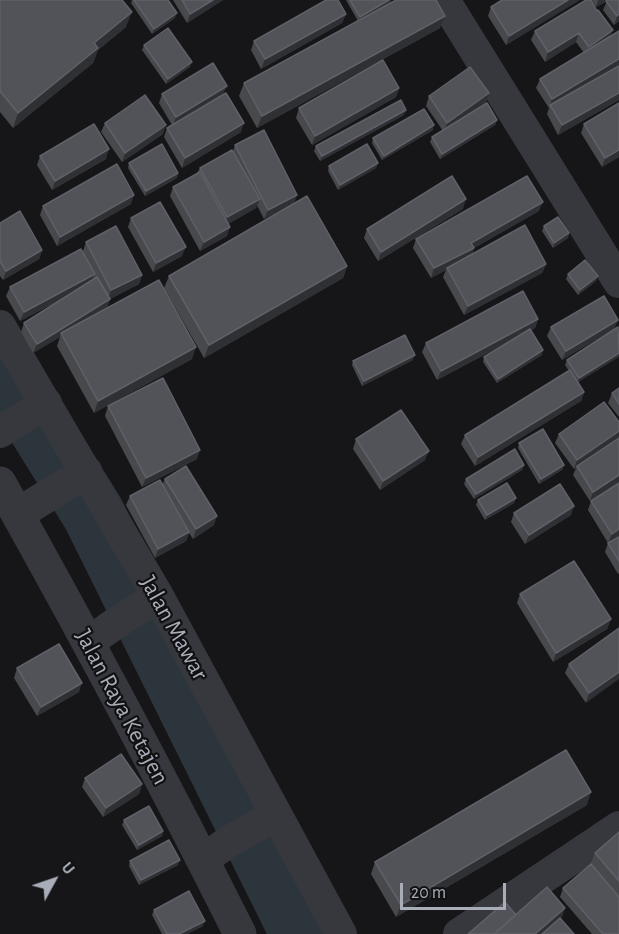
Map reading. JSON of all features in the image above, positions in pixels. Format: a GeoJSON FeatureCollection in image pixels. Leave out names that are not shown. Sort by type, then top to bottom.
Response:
{"type":"FeatureCollection","features":[{"type":"Feature","properties":{"kind":"street"},"geometry":{"type":"LineString","coordinates":[[444,0],[619,282]]}},
{"type":"Feature","properties":{"kind":"street","name":"Jalan Mawar"},"geometry":{"type":"LineString","coordinates":[[0,326],[39,407],[82,474],[270,818],[341,934]]}},
{"type":"Feature","properties":{"kind":"street"},"geometry":{"type":"LineString","coordinates":[[2,431],[39,407]]}},
{"type":"Feature","properties":{"kind":"street"},"geometry":{"type":"LineString","coordinates":[[28,508],[82,474]]}},
{"type":"Feature","properties":{"kind":"street","name":"Jalan Raya Ketajen"},"geometry":{"type":"LineString","coordinates":[[0,483],[28,508],[100,634],[216,851],[240,934]]}},
{"type":"Feature","properties":{"kind":"street"},"geometry":{"type":"LineString","coordinates":[[100,634],[151,600]]}},
{"type":"Feature","properties":{"kind":"street"},"geometry":{"type":"LineString","coordinates":[[216,851],[270,818]]}},
{"type":"Feature","properties":{"kind":"street"},"geometry":{"type":"LineString","coordinates":[[459,934],[619,827]]}},
{"type":"Feature","properties":{"kind":"building"},"geometry":{"type":"Polygon","coordinates":[[[0,0],[122,0],[132,12],[94,43],[98,48],[18,113],[0,91],[0,0]]]}},
{"type":"Feature","properties":{"kind":"building"},"geometry":{"type":"Polygon","coordinates":[[[134,0],[168,0],[177,13],[154,29],[134,0]]]}},
{"type":"Feature","properties":{"kind":"building"},"geometry":{"type":"Polygon","coordinates":[[[182,0],[213,0],[190,14],[182,0]]]}},
{"type":"Feature","properties":{"kind":"building"},"geometry":{"type":"Polygon","coordinates":[[[326,0],[338,0],[346,14],[265,59],[254,41],[326,0]]]}},
{"type":"Feature","properties":{"kind":"building"},"geometry":{"type":"Polygon","coordinates":[[[350,0],[389,0],[360,17],[350,0]]]}},
{"type":"Feature","properties":{"kind":"building"},"geometry":{"type":"Polygon","coordinates":[[[396,0],[436,0],[445,16],[262,116],[244,83],[396,0]]]}},
{"type":"Feature","properties":{"kind":"building"},"geometry":{"type":"Polygon","coordinates":[[[502,0],[568,0],[509,36],[491,7],[502,0]]]}},
{"type":"Feature","properties":{"kind":"building"},"geometry":{"type":"Polygon","coordinates":[[[586,0],[591,0],[613,30],[589,47],[579,33],[548,52],[535,31],[586,0]]]}},
{"type":"Feature","properties":{"kind":"building"},"geometry":{"type":"Polygon","coordinates":[[[619,0],[617,16],[606,1],[619,0]]]}},
{"type":"Feature","properties":{"kind":"building"},"geometry":{"type":"Polygon","coordinates":[[[168,28],[192,62],[168,79],[144,45],[168,28]]]}},
{"type":"Feature","properties":{"kind":"building"},"geometry":{"type":"Polygon","coordinates":[[[619,31],[619,59],[552,99],[540,79],[619,31]]]}},
{"type":"Feature","properties":{"kind":"building"},"geometry":{"type":"Polygon","coordinates":[[[383,60],[399,88],[315,136],[299,108],[383,60]]]}},
{"type":"Feature","properties":{"kind":"building"},"geometry":{"type":"Polygon","coordinates":[[[213,63],[227,86],[176,117],[162,94],[213,63]]]}},
{"type":"Feature","properties":{"kind":"building"},"geometry":{"type":"Polygon","coordinates":[[[619,66],[619,93],[562,125],[550,105],[619,66]]]}},
{"type":"Feature","properties":{"kind":"building"},"geometry":{"type":"Polygon","coordinates":[[[470,67],[489,93],[447,123],[429,96],[470,67]]]}},
{"type":"Feature","properties":{"kind":"building"},"geometry":{"type":"Polygon","coordinates":[[[226,93],[244,123],[185,158],[167,128],[226,93]]]}},
{"type":"Feature","properties":{"kind":"building"},"geometry":{"type":"Polygon","coordinates":[[[145,95],[166,125],[125,153],[105,123],[145,95]]]}},
{"type":"Feature","properties":{"kind":"building"},"geometry":{"type":"Polygon","coordinates":[[[401,100],[406,110],[322,156],[316,146],[401,100]]]}},
{"type":"Feature","properties":{"kind":"building"},"geometry":{"type":"Polygon","coordinates":[[[487,103],[497,120],[442,154],[432,137],[487,103]]]}},
{"type":"Feature","properties":{"kind":"building"},"geometry":{"type":"Polygon","coordinates":[[[619,103],[619,150],[605,158],[584,124],[619,103]]]}},
{"type":"Feature","properties":{"kind":"building"},"geometry":{"type":"Polygon","coordinates":[[[424,109],[434,125],[384,156],[373,138],[424,109]]]}},
{"type":"Feature","properties":{"kind":"building"},"geometry":{"type":"Polygon","coordinates":[[[94,124],[109,149],[55,181],[40,156],[94,124]]]}},
{"type":"Feature","properties":{"kind":"building"},"geometry":{"type":"Polygon","coordinates":[[[264,130],[297,195],[268,210],[235,145],[264,130]]]}},
{"type":"Feature","properties":{"kind":"building"},"geometry":{"type":"Polygon","coordinates":[[[162,144],[178,173],[146,191],[129,163],[162,144]]]}},
{"type":"Feature","properties":{"kind":"building"},"geometry":{"type":"Polygon","coordinates":[[[367,144],[378,163],[340,185],[329,166],[367,144]]]}},
{"type":"Feature","properties":{"kind":"building"},"geometry":{"type":"Polygon","coordinates":[[[232,150],[260,199],[227,217],[200,168],[232,150]]]}},
{"type":"Feature","properties":{"kind":"building"},"geometry":{"type":"Polygon","coordinates":[[[117,164],[134,195],[60,237],[43,206],[117,164]]]}},
{"type":"Feature","properties":{"kind":"building"},"geometry":{"type":"Polygon","coordinates":[[[200,172],[230,227],[204,242],[173,187],[200,172]]]}},
{"type":"Feature","properties":{"kind":"building"},"geometry":{"type":"Polygon","coordinates":[[[452,176],[466,199],[381,252],[367,229],[452,176]]]}},
{"type":"Feature","properties":{"kind":"building"},"geometry":{"type":"Polygon","coordinates":[[[527,176],[543,202],[471,243],[474,248],[434,268],[416,239],[527,176]]]}},
{"type":"Feature","properties":{"kind":"building"},"geometry":{"type":"Polygon","coordinates":[[[307,196],[347,266],[209,345],[169,276],[307,196]]]}},
{"type":"Feature","properties":{"kind":"building"},"geometry":{"type":"Polygon","coordinates":[[[160,202],[186,247],[156,263],[131,218],[160,202]]]}},
{"type":"Feature","properties":{"kind":"building"},"geometry":{"type":"Polygon","coordinates":[[[20,211],[42,250],[6,271],[0,261],[0,223],[20,211]]]}},
{"type":"Feature","properties":{"kind":"building"},"geometry":{"type":"Polygon","coordinates":[[[558,217],[569,233],[554,243],[544,226],[558,217]]]}},
{"type":"Feature","properties":{"kind":"building"},"geometry":{"type":"Polygon","coordinates":[[[525,225],[546,264],[468,306],[447,268],[525,225]]]}},
{"type":"Feature","properties":{"kind":"building"},"geometry":{"type":"Polygon","coordinates":[[[116,226],[142,275],[111,290],[86,242],[116,226]]]}},
{"type":"Feature","properties":{"kind":"building"},"geometry":{"type":"Polygon","coordinates":[[[81,249],[95,274],[24,312],[10,287],[81,249]]]}},
{"type":"Feature","properties":{"kind":"building"},"geometry":{"type":"Polygon","coordinates":[[[585,260],[598,276],[580,290],[568,274],[585,260]]]}},
{"type":"Feature","properties":{"kind":"building"},"geometry":{"type":"Polygon","coordinates":[[[97,277],[110,299],[37,344],[24,323],[97,277]]]}},
{"type":"Feature","properties":{"kind":"building"},"geometry":{"type":"Polygon","coordinates":[[[159,280],[196,347],[98,401],[61,333],[159,280]]]}},
{"type":"Feature","properties":{"kind":"building"},"geometry":{"type":"Polygon","coordinates":[[[523,291],[538,319],[441,371],[426,343],[523,291]]]}},
{"type":"Feature","properties":{"kind":"building"},"geometry":{"type":"Polygon","coordinates":[[[604,296],[618,320],[566,351],[551,327],[604,296]]]}},
{"type":"Feature","properties":{"kind":"building"},"geometry":{"type":"Polygon","coordinates":[[[618,327],[619,353],[579,378],[567,360],[618,327]]]}},
{"type":"Feature","properties":{"kind":"building"},"geometry":{"type":"Polygon","coordinates":[[[530,329],[543,350],[498,379],[484,357],[530,329]]]}},
{"type":"Feature","properties":{"kind":"building"},"geometry":{"type":"Polygon","coordinates":[[[405,335],[415,355],[364,381],[353,361],[405,335]]]}},
{"type":"Feature","properties":{"kind":"building"},"geometry":{"type":"Polygon","coordinates":[[[570,370],[584,392],[478,457],[465,435],[570,370]]]}},
{"type":"Feature","properties":{"kind":"building"},"geometry":{"type":"Polygon","coordinates":[[[163,378],[200,450],[146,478],[108,406],[163,378]]]}},
{"type":"Feature","properties":{"kind":"building"},"geometry":{"type":"Polygon","coordinates":[[[619,388],[619,404],[612,393],[619,388]]]}},
{"type":"Feature","properties":{"kind":"building"},"geometry":{"type":"Polygon","coordinates":[[[604,402],[619,422],[619,431],[577,460],[559,434],[604,402]]]}},
{"type":"Feature","properties":{"kind":"building"},"geometry":{"type":"Polygon","coordinates":[[[401,410],[429,451],[383,481],[356,439],[401,410]]]}},
{"type":"Feature","properties":{"kind":"building"},"geometry":{"type":"Polygon","coordinates":[[[543,429],[564,465],[541,479],[519,443],[543,429]]]}},
{"type":"Feature","properties":{"kind":"building"},"geometry":{"type":"Polygon","coordinates":[[[619,438],[619,475],[593,492],[577,466],[619,438]]]}},
{"type":"Feature","properties":{"kind":"building"},"geometry":{"type":"Polygon","coordinates":[[[515,449],[524,465],[476,494],[466,479],[515,449]]]}},
{"type":"Feature","properties":{"kind":"building"},"geometry":{"type":"Polygon","coordinates":[[[186,466],[217,516],[196,529],[165,479],[186,466]]]}},
{"type":"Feature","properties":{"kind":"building"},"geometry":{"type":"Polygon","coordinates":[[[160,480],[189,532],[158,549],[130,496],[160,480]]]}},
{"type":"Feature","properties":{"kind":"building"},"geometry":{"type":"Polygon","coordinates":[[[507,483],[516,498],[487,515],[478,500],[507,483]]]}},
{"type":"Feature","properties":{"kind":"building"},"geometry":{"type":"Polygon","coordinates":[[[619,483],[619,529],[612,534],[591,501],[619,483]]]}},
{"type":"Feature","properties":{"kind":"building"},"geometry":{"type":"Polygon","coordinates":[[[560,484],[574,506],[529,535],[514,513],[560,484]]]}},
{"type":"Feature","properties":{"kind":"building"},"geometry":{"type":"Polygon","coordinates":[[[619,537],[619,561],[608,543],[619,537]]]}},
{"type":"Feature","properties":{"kind":"building"},"geometry":{"type":"Polygon","coordinates":[[[574,561],[611,619],[556,653],[520,594],[574,561]]]}},
{"type":"Feature","properties":{"kind":"building"},"geometry":{"type":"Polygon","coordinates":[[[619,628],[619,672],[589,693],[569,664],[619,628]]]}},
{"type":"Feature","properties":{"kind":"building"},"geometry":{"type":"Polygon","coordinates":[[[59,644],[82,683],[41,707],[17,668],[59,644]]]}},
{"type":"Feature","properties":{"kind":"building"},"geometry":{"type":"Polygon","coordinates":[[[566,750],[591,792],[401,905],[375,862],[566,750]]]}},
{"type":"Feature","properties":{"kind":"building"},"geometry":{"type":"Polygon","coordinates":[[[121,754],[142,784],[106,808],[85,778],[121,754]]]}},
{"type":"Feature","properties":{"kind":"building"},"geometry":{"type":"Polygon","coordinates":[[[149,806],[163,831],[139,845],[124,820],[149,806]]]}},
{"type":"Feature","properties":{"kind":"building"},"geometry":{"type":"Polygon","coordinates":[[[619,832],[619,881],[595,853],[619,832]]]}},
{"type":"Feature","properties":{"kind":"building"},"geometry":{"type":"Polygon","coordinates":[[[169,840],[180,860],[141,880],[130,861],[169,840]]]}},
{"type":"Feature","properties":{"kind":"building"},"geometry":{"type":"Polygon","coordinates":[[[591,864],[619,897],[619,934],[603,934],[563,888],[591,864]]]}},
{"type":"Feature","properties":{"kind":"building"},"geometry":{"type":"Polygon","coordinates":[[[547,887],[565,908],[535,934],[494,934],[547,887]]]}},
{"type":"Feature","properties":{"kind":"building"},"geometry":{"type":"Polygon","coordinates":[[[189,891],[205,921],[179,934],[167,934],[154,910],[189,891]]]}},
{"type":"Feature","properties":{"kind":"building"},"geometry":{"type":"Polygon","coordinates":[[[505,902],[516,915],[494,934],[468,934],[505,902]]]}},
{"type":"Feature","properties":{"kind":"building"},"geometry":{"type":"Polygon","coordinates":[[[560,918],[574,934],[542,934],[560,918]]]}},
{"type":"Feature","properties":{"kind":"waterway"},"geometry":{"type":"LineString","coordinates":[[0,364],[93,513],[302,934]]}}]}
